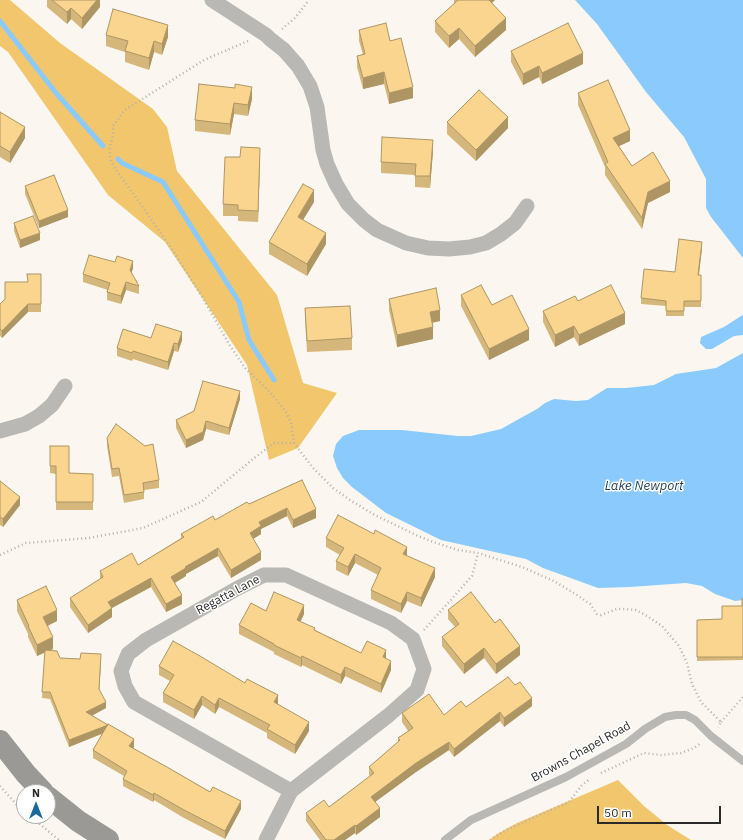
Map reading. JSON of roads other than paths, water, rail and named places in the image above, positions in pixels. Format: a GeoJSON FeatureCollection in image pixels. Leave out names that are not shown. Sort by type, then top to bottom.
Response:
{"type":"FeatureCollection","features":[{"type":"Feature","properties":{"kind":"street"},"geometry":{"type":"LineString","coordinates":[[212,0],[266,35],[284,50],[298,66],[310,86],[317,107],[323,150],[327,164],[336,184],[348,204],[364,220],[377,230],[406,243],[428,248],[449,250],[470,247],[486,243],[501,234],[515,223],[527,206]]}},
{"type":"Feature","properties":{"kind":"street"},"geometry":{"type":"LineString","coordinates":[[0,431],[24,424],[39,416],[52,405],[65,386]]}},
{"type":"Feature","properties":{"kind":"street","name":"Regatta Lane"},"geometry":{"type":"LineString","coordinates":[[264,575],[286,576],[391,623],[412,639],[424,669],[417,690],[389,715],[291,791],[134,702],[121,671],[128,654],[146,640],[264,575]]}},
{"type":"Feature","properties":{"kind":"street"},"geometry":{"type":"LineString","coordinates":[[0,741],[35,784]]}},
{"type":"Feature","properties":{"kind":"street"},"geometry":{"type":"LineString","coordinates":[[266,840],[291,791]]}},
{"type":"Feature","properties":{"kind":"street"},"geometry":{"type":"LineString","coordinates":[[56,803],[78,821],[108,840]]}},
{"type":"Feature","properties":{"kind":"lane","name":"Browns Chapel Road"},"geometry":{"type":"LineString","coordinates":[[445,840],[471,820],[566,777],[626,744],[665,717],[676,714],[686,715],[695,720],[711,736],[743,761]]}},
{"type":"Feature","properties":{"kind":"water"},"geometry":{"type":"Polygon","coordinates":[[[575,0],[743,0],[743,258],[711,217],[706,208],[706,179],[684,137],[646,92],[597,24],[575,0]]]}},
{"type":"Feature","properties":{"kind":"water"},"geometry":{"type":"Polygon","coordinates":[[[743,315],[743,335],[734,336],[712,349],[706,349],[700,343],[701,337],[724,327],[743,315]]]}},
{"type":"Feature","properties":{"kind":"water","name":"Lake Newport"},"geometry":{"type":"Polygon","coordinates":[[[743,353],[743,600],[735,601],[715,594],[702,586],[686,583],[598,588],[543,568],[526,559],[441,540],[386,513],[352,487],[343,478],[337,468],[333,456],[336,444],[343,436],[359,430],[402,430],[471,436],[501,429],[554,399],[576,401],[588,400],[607,388],[626,388],[654,385],[676,374],[716,368],[743,353]]]}},
{"type":"Feature","properties":{"kind":"waterway"},"geometry":{"type":"LineString","coordinates":[[0,21],[56,93],[103,146]]}},
{"type":"Feature","properties":{"kind":"waterway"},"geometry":{"type":"LineString","coordinates":[[118,159],[122,163],[163,182],[239,302],[249,340],[274,380]]}}]}
